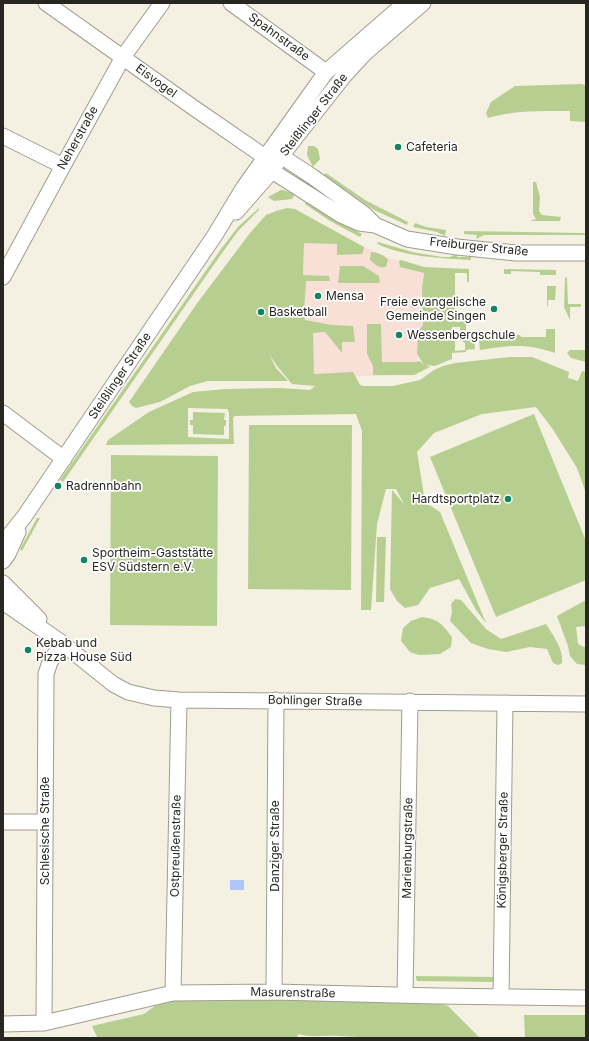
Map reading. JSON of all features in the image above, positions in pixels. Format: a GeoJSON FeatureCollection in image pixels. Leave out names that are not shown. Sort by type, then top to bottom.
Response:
{"type":"FeatureCollection","features":[{"type":"Feature","properties":{"kind":"street","name":"Eisvogel"},"geometry":{"type":"LineString","coordinates":[[46,3],[265,157]]}},
{"type":"Feature","properties":{"kind":"street","name":"Neherstraße"},"geometry":{"type":"LineString","coordinates":[[4,272],[123,57],[162,3]]}},
{"type":"Feature","properties":{"kind":"street","name":"Spahnstraße"},"geometry":{"type":"LineString","coordinates":[[231,3],[326,72]]}},
{"type":"Feature","properties":{"kind":"street","name":"Steißlinger Straße"},"geometry":{"type":"LineString","coordinates":[[3,543],[24,517],[215,235],[244,187],[326,72],[405,3]]}},
{"type":"Feature","properties":{"kind":"street","name":"Steißlinger Straße"},"geometry":{"type":"LineString","coordinates":[[215,235],[254,193],[337,85],[365,53],[423,3]]}},
{"type":"Feature","properties":{"kind":"street"},"geometry":{"type":"LineString","coordinates":[[3,136],[62,166]]}},
{"type":"Feature","properties":{"kind":"street"},"geometry":{"type":"LineString","coordinates":[[272,171],[265,157],[281,156]]}},
{"type":"Feature","properties":{"kind":"street","name":"Freiburger Straße"},"geometry":{"type":"LineString","coordinates":[[281,156],[353,206],[375,224],[407,239],[458,247],[516,253],[586,253]]}},
{"type":"Feature","properties":{"kind":"street","name":"Freiburger Straße"},"geometry":{"type":"LineString","coordinates":[[272,171],[341,215],[359,223],[375,224]]}},
{"type":"Feature","properties":{"kind":"street"},"geometry":{"type":"LineString","coordinates":[[3,413],[64,458]]}},
{"type":"Feature","properties":{"kind":"street","name":"Steißlinger Straße"},"geometry":{"type":"LineString","coordinates":[[3,561],[8,554],[24,517]]}},
{"type":"Feature","properties":{"kind":"street","name":"Bohlinger Straße"},"geometry":{"type":"LineString","coordinates":[[3,583],[62,643]]}},
{"type":"Feature","properties":{"kind":"street","name":"Bohlinger Straße"},"geometry":{"type":"LineString","coordinates":[[3,602],[62,643],[107,679],[128,692],[154,698],[179,700],[586,704]]}},
{"type":"Feature","properties":{"kind":"street","name":"Schlesische Straße"},"geometry":{"type":"LineString","coordinates":[[44,1023],[46,674],[50,662],[62,643]]}},
{"type":"Feature","properties":{"kind":"street","name":"Ostpreußenstraße"},"geometry":{"type":"LineString","coordinates":[[173,993],[179,700]]}},
{"type":"Feature","properties":{"kind":"street","name":"Danziger Straße"},"geometry":{"type":"LineString","coordinates":[[274,992],[276,700]]}},
{"type":"Feature","properties":{"kind":"street","name":"Marienburgstraße"},"geometry":{"type":"LineString","coordinates":[[405,995],[410,702]]}},
{"type":"Feature","properties":{"kind":"street","name":"Königsberger Straße"},"geometry":{"type":"LineString","coordinates":[[501,997],[505,703]]}},
{"type":"Feature","properties":{"kind":"street"},"geometry":{"type":"LineString","coordinates":[[3,822],[45,822]]}},
{"type":"Feature","properties":{"kind":"street","name":"Masurenstraße"},"geometry":{"type":"LineString","coordinates":[[3,1024],[44,1023],[173,993],[274,992],[586,998]]}},
{"type":"Feature","properties":{"kind":"shaded area"},"geometry":{"type":"Polygon","coordinates":[[[304,242],[360,245],[386,257],[424,267],[422,288],[423,325],[418,331],[417,375],[314,377],[304,311],[306,281],[303,275],[304,242]]]}},
{"type":"Feature","properties":{"kind":"shaded area"},"geometry":{"type":"Polygon","coordinates":[[[150,1037],[150,1038],[14,1038],[150,1037]]]}},
{"type":"Feature","properties":{"kind":"green space"},"geometry":{"type":"Polygon","coordinates":[[[586,85],[586,122],[570,121],[570,111],[518,112],[488,118],[486,113],[491,102],[515,86],[586,85]]]}},
{"type":"Feature","properties":{"kind":"green space"},"geometry":{"type":"Polygon","coordinates":[[[308,146],[314,146],[318,149],[320,159],[313,167],[307,155],[308,146]]]}},
{"type":"Feature","properties":{"kind":"green space"},"geometry":{"type":"Polygon","coordinates":[[[326,173],[365,200],[408,222],[407,225],[374,210],[324,175],[326,173]]]}},
{"type":"Feature","properties":{"kind":"green space"},"geometry":{"type":"Polygon","coordinates":[[[533,182],[536,182],[540,197],[539,211],[542,215],[561,217],[560,221],[530,221],[536,219],[533,214],[533,182]]]}},
{"type":"Feature","properties":{"kind":"green space"},"geometry":{"type":"Polygon","coordinates":[[[281,190],[295,194],[292,199],[274,201],[268,197],[281,190]]]}},
{"type":"Feature","properties":{"kind":"green space"},"geometry":{"type":"Polygon","coordinates":[[[306,201],[328,216],[362,234],[360,237],[330,221],[305,204],[306,201]]]}},
{"type":"Feature","properties":{"kind":"green space"},"geometry":{"type":"Polygon","coordinates":[[[259,208],[259,210],[238,231],[222,253],[63,482],[60,480],[221,249],[238,227],[259,208]]]}},
{"type":"Feature","properties":{"kind":"green space"},"geometry":{"type":"Polygon","coordinates":[[[287,208],[295,209],[364,247],[362,254],[337,255],[337,244],[304,243],[303,275],[329,276],[330,281],[306,281],[304,306],[305,320],[332,325],[353,326],[355,342],[342,342],[342,353],[325,332],[313,333],[314,374],[353,372],[360,385],[393,386],[420,380],[434,370],[455,363],[510,357],[532,357],[569,372],[568,378],[578,381],[582,371],[586,372],[586,493],[577,468],[552,428],[536,407],[482,414],[434,433],[417,452],[425,502],[440,512],[486,623],[476,610],[459,579],[430,588],[418,605],[405,608],[397,601],[390,589],[392,490],[404,504],[396,489],[386,489],[377,524],[371,610],[361,610],[362,431],[356,414],[235,416],[233,418],[234,444],[106,445],[108,440],[149,412],[193,392],[226,389],[280,388],[310,390],[315,386],[292,384],[269,354],[276,368],[288,381],[208,381],[190,386],[160,402],[136,408],[129,402],[198,302],[250,233],[266,215],[287,208]],[[188,408],[188,437],[229,439],[229,412],[227,409],[188,408]]]}},
{"type":"Feature","properties":{"kind":"green space"},"geometry":{"type":"Polygon","coordinates":[[[415,223],[426,227],[446,230],[445,236],[437,232],[413,227],[415,223]]]}},
{"type":"Feature","properties":{"kind":"green space"},"geometry":{"type":"Polygon","coordinates":[[[464,231],[584,233],[586,235],[484,235],[476,239],[477,235],[464,234],[464,231]]]}},
{"type":"Feature","properties":{"kind":"green space"},"geometry":{"type":"Polygon","coordinates":[[[378,242],[412,252],[442,257],[450,257],[457,254],[457,257],[471,257],[471,260],[435,257],[399,252],[377,244],[378,242]]]}},
{"type":"Feature","properties":{"kind":"green space"},"geometry":{"type":"Polygon","coordinates":[[[371,252],[380,254],[387,258],[388,260],[386,267],[379,267],[370,260],[371,252]]]}},
{"type":"Feature","properties":{"kind":"green space"},"geometry":{"type":"Polygon","coordinates":[[[401,260],[424,267],[469,269],[469,282],[467,282],[466,273],[455,273],[455,315],[466,316],[466,333],[474,334],[475,349],[466,350],[466,352],[452,353],[452,359],[435,366],[426,365],[430,367],[414,375],[373,375],[373,366],[367,354],[367,324],[381,324],[382,362],[420,361],[424,365],[417,354],[418,331],[423,325],[422,288],[424,273],[400,267],[399,261],[401,260]],[[452,327],[452,341],[455,341],[455,351],[465,350],[465,343],[460,340],[460,327],[452,327]]]}},
{"type":"Feature","properties":{"kind":"green space"},"geometry":{"type":"Polygon","coordinates":[[[340,266],[363,266],[379,276],[380,283],[338,283],[340,266]]]}},
{"type":"Feature","properties":{"kind":"green space"},"geometry":{"type":"Polygon","coordinates":[[[504,269],[556,270],[556,275],[540,275],[540,272],[511,271],[511,274],[504,274],[504,269]]]}},
{"type":"Feature","properties":{"kind":"green space"},"geometry":{"type":"Polygon","coordinates":[[[565,277],[567,278],[568,304],[581,304],[581,307],[570,307],[570,320],[564,307],[565,277]]]}},
{"type":"Feature","properties":{"kind":"green space"},"geometry":{"type":"Polygon","coordinates":[[[547,286],[556,286],[555,300],[548,300],[548,306],[547,306],[547,286]]]}},
{"type":"Feature","properties":{"kind":"green space"},"geometry":{"type":"Polygon","coordinates":[[[546,329],[555,329],[555,353],[539,348],[523,346],[480,350],[478,332],[484,332],[484,335],[546,337],[546,329]]]}},
{"type":"Feature","properties":{"kind":"green space"},"geometry":{"type":"Polygon","coordinates":[[[570,350],[586,350],[586,362],[571,358],[567,353],[570,350]]]}},
{"type":"Feature","properties":{"kind":"green space"},"geometry":{"type":"Polygon","coordinates":[[[193,412],[225,413],[224,420],[226,420],[226,425],[224,426],[224,435],[193,434],[193,425],[190,425],[190,420],[193,420],[193,412]]]}},
{"type":"Feature","properties":{"kind":"green space","name":"Hardtsportplatz"},"geometry":{"type":"Polygon","coordinates":[[[534,414],[586,541],[586,580],[496,617],[430,457],[534,414]]]}},
{"type":"Feature","properties":{"kind":"green space"},"geometry":{"type":"Polygon","coordinates":[[[249,425],[352,425],[351,590],[248,589],[249,425]]]}},
{"type":"Feature","properties":{"kind":"green space"},"geometry":{"type":"Polygon","coordinates":[[[111,455],[218,456],[217,626],[110,625],[111,455]]]}},
{"type":"Feature","properties":{"kind":"green space"},"geometry":{"type":"Polygon","coordinates":[[[37,518],[40,518],[22,551],[20,549],[37,518]]]}},
{"type":"Feature","properties":{"kind":"green space"},"geometry":{"type":"Polygon","coordinates":[[[377,537],[386,537],[384,602],[376,602],[377,537]]]}},
{"type":"Feature","properties":{"kind":"green space"},"geometry":{"type":"Polygon","coordinates":[[[455,599],[461,600],[486,629],[501,639],[546,624],[560,648],[562,663],[558,665],[553,663],[547,649],[530,647],[506,652],[488,649],[471,643],[450,621],[452,612],[451,604],[455,599]]]}},
{"type":"Feature","properties":{"kind":"green space"},"geometry":{"type":"Polygon","coordinates":[[[586,600],[586,626],[576,627],[578,644],[586,648],[586,665],[577,664],[570,656],[557,616],[586,600]]]}},
{"type":"Feature","properties":{"kind":"green space"},"geometry":{"type":"Polygon","coordinates":[[[422,617],[432,619],[443,625],[452,637],[451,647],[440,654],[419,655],[410,652],[401,641],[403,628],[411,621],[422,617]]]}},
{"type":"Feature","properties":{"kind":"green space"},"geometry":{"type":"Polygon","coordinates":[[[416,976],[495,977],[494,982],[417,981],[416,976]]]}},
{"type":"Feature","properties":{"kind":"green space"},"geometry":{"type":"Polygon","coordinates":[[[163,1000],[432,1002],[448,1006],[480,1038],[373,1038],[298,1034],[297,1038],[97,1037],[92,1026],[144,1014],[163,1000]]]}},
{"type":"Feature","properties":{"kind":"green space"},"geometry":{"type":"Polygon","coordinates":[[[524,1015],[586,1015],[586,1038],[525,1038],[524,1015]]]}},
{"type":"Feature","properties":{"kind":"water"},"geometry":{"type":"Polygon","coordinates":[[[230,880],[244,880],[244,890],[230,890],[230,880]]]}},
{"type":"Feature","properties":{"kind":"place","name":"Cafeteria"},"geometry":{"type":"Point","coordinates":[398,147]}},
{"type":"Feature","properties":{"kind":"place","name":"Mensa"},"geometry":{"type":"Point","coordinates":[318,296]}},
{"type":"Feature","properties":{"kind":"place","name":"Freie evangelische Gemeinde Singen"},"geometry":{"type":"Point","coordinates":[494,309]}},
{"type":"Feature","properties":{"kind":"place","name":"Basketball"},"geometry":{"type":"Point","coordinates":[261,312]}},
{"type":"Feature","properties":{"kind":"place","name":"Wessenbergschule"},"geometry":{"type":"Point","coordinates":[399,335]}},
{"type":"Feature","properties":{"kind":"place","name":"Radrennbahn"},"geometry":{"type":"Point","coordinates":[58,486]}},
{"type":"Feature","properties":{"kind":"place","name":"Hardtsportplatz"},"geometry":{"type":"Point","coordinates":[508,499]}},
{"type":"Feature","properties":{"kind":"place","name":"Sportheim-Gaststätte ESV Südstern e.V."},"geometry":{"type":"Point","coordinates":[84,560]}},
{"type":"Feature","properties":{"kind":"place","name":"Kebab und Pizza House Süd"},"geometry":{"type":"Point","coordinates":[28,650]}}]}
